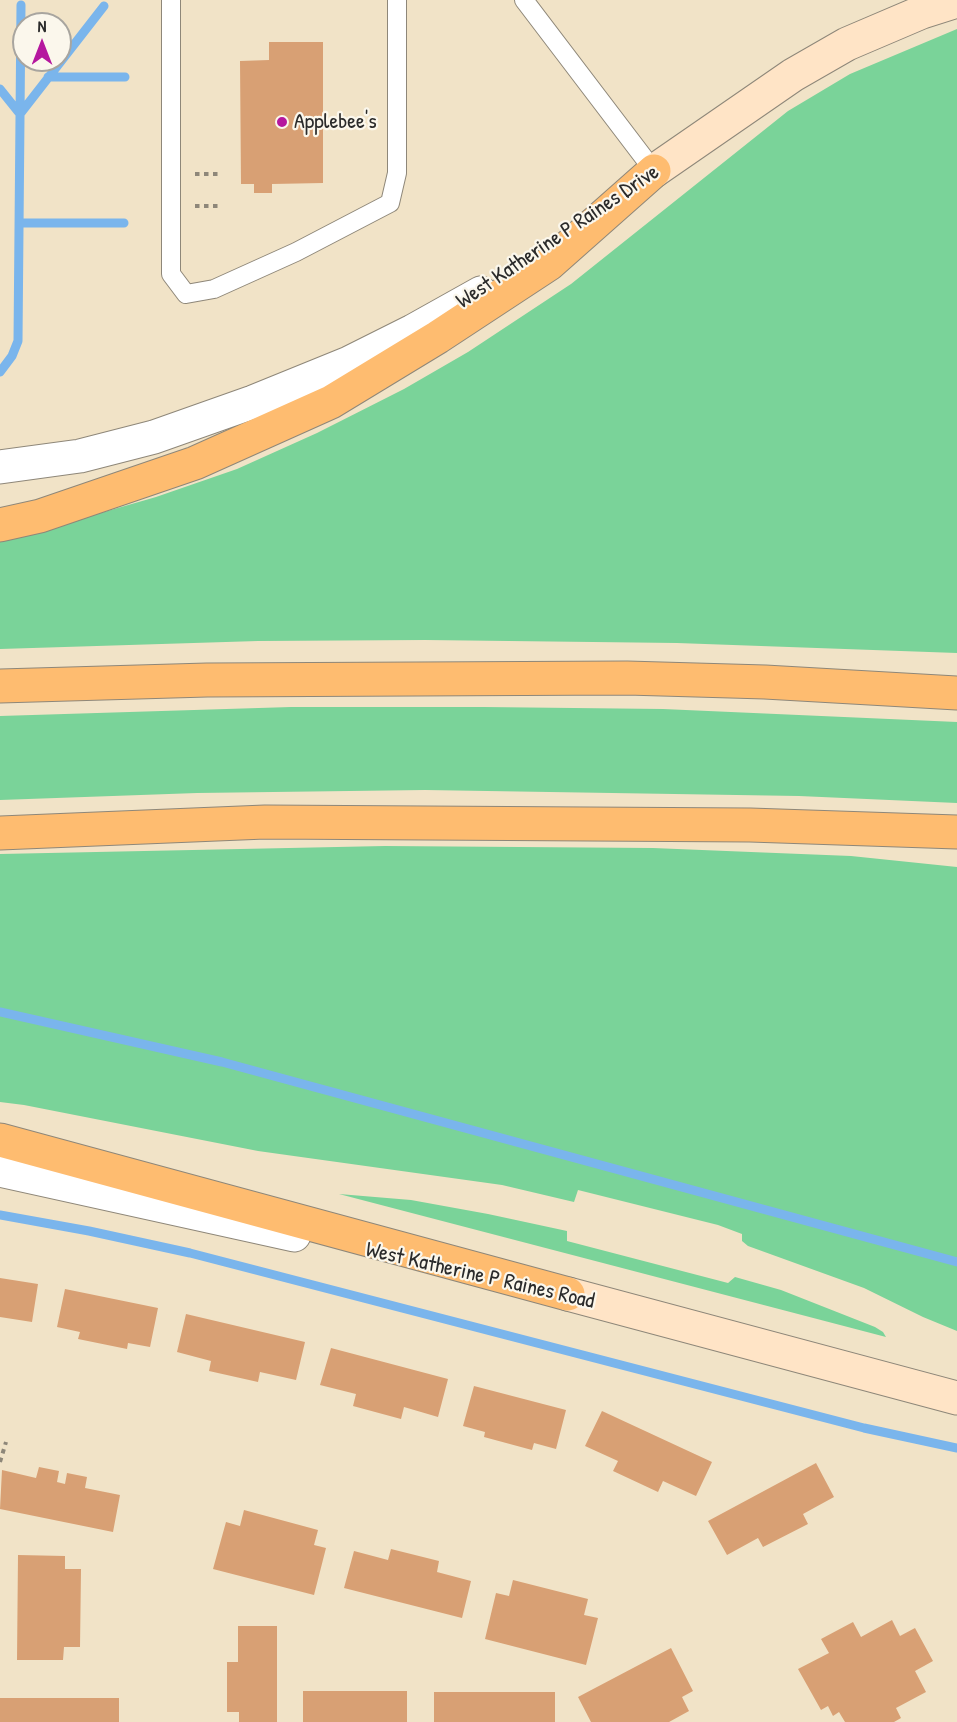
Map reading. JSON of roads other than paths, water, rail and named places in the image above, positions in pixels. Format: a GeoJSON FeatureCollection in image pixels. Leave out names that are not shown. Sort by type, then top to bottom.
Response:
{"type":"FeatureCollection","features":[{"type":"Feature","properties":{"kind":"highway"},"geometry":{"type":"LineString","coordinates":[[0,525],[40,516],[195,463],[332,402],[438,337],[549,264],[654,171]]}},
{"type":"Feature","properties":{"kind":"highway"},"geometry":{"type":"LineString","coordinates":[[0,686],[207,680],[627,678],[765,682],[957,693]]}},
{"type":"Feature","properties":{"kind":"highway"},"geometry":{"type":"LineString","coordinates":[[0,833],[265,822],[750,825],[957,832]]}},
{"type":"Feature","properties":{"kind":"highway"},"geometry":{"type":"LineString","coordinates":[[750,825],[957,850]]}},
{"type":"Feature","properties":{"kind":"highway"},"geometry":{"type":"LineString","coordinates":[[0,1140],[568,1294]]}},
{"type":"Feature","properties":{"kind":"street","name":"West Katherine P Raines Drive"},"geometry":{"type":"LineString","coordinates":[[0,466],[80,456],[154,437],[253,402],[349,363],[413,331],[496,284],[793,75],[847,44],[922,12],[957,1]]}},
{"type":"Feature","properties":{"kind":"street","name":"West Katherine P Raines Road"},"geometry":{"type":"LineString","coordinates":[[0,1170],[568,1294],[957,1398]]}},
{"type":"Feature","properties":{"kind":"lane"},"geometry":{"type":"LineString","coordinates":[[171,0],[171,274],[186,294],[214,289],[296,252],[390,203],[397,173],[397,0]]}},
{"type":"Feature","properties":{"kind":"lane"},"geometry":{"type":"LineString","coordinates":[[524,0],[654,171]]}},
{"type":"Feature","properties":{"kind":"waterway"},"geometry":{"type":"LineString","coordinates":[[0,372],[12,356],[18,341],[21,5]]}},
{"type":"Feature","properties":{"kind":"waterway"},"geometry":{"type":"LineString","coordinates":[[0,89],[20,114],[104,6]]}},
{"type":"Feature","properties":{"kind":"waterway"},"geometry":{"type":"LineString","coordinates":[[48,77],[125,77]]}},
{"type":"Feature","properties":{"kind":"waterway"},"geometry":{"type":"LineString","coordinates":[[19,223],[124,223]]}},
{"type":"Feature","properties":{"kind":"waterway"},"geometry":{"type":"LineString","coordinates":[[0,1012],[222,1062],[957,1262]]}},
{"type":"Feature","properties":{"kind":"waterway"},"geometry":{"type":"LineString","coordinates":[[0,1215],[190,1253],[864,1428],[957,1448]]}},
{"type":"Feature","properties":{"kind":"place","name":"Applebee's"},"geometry":{"type":"Point","coordinates":[282,122]}}]}
